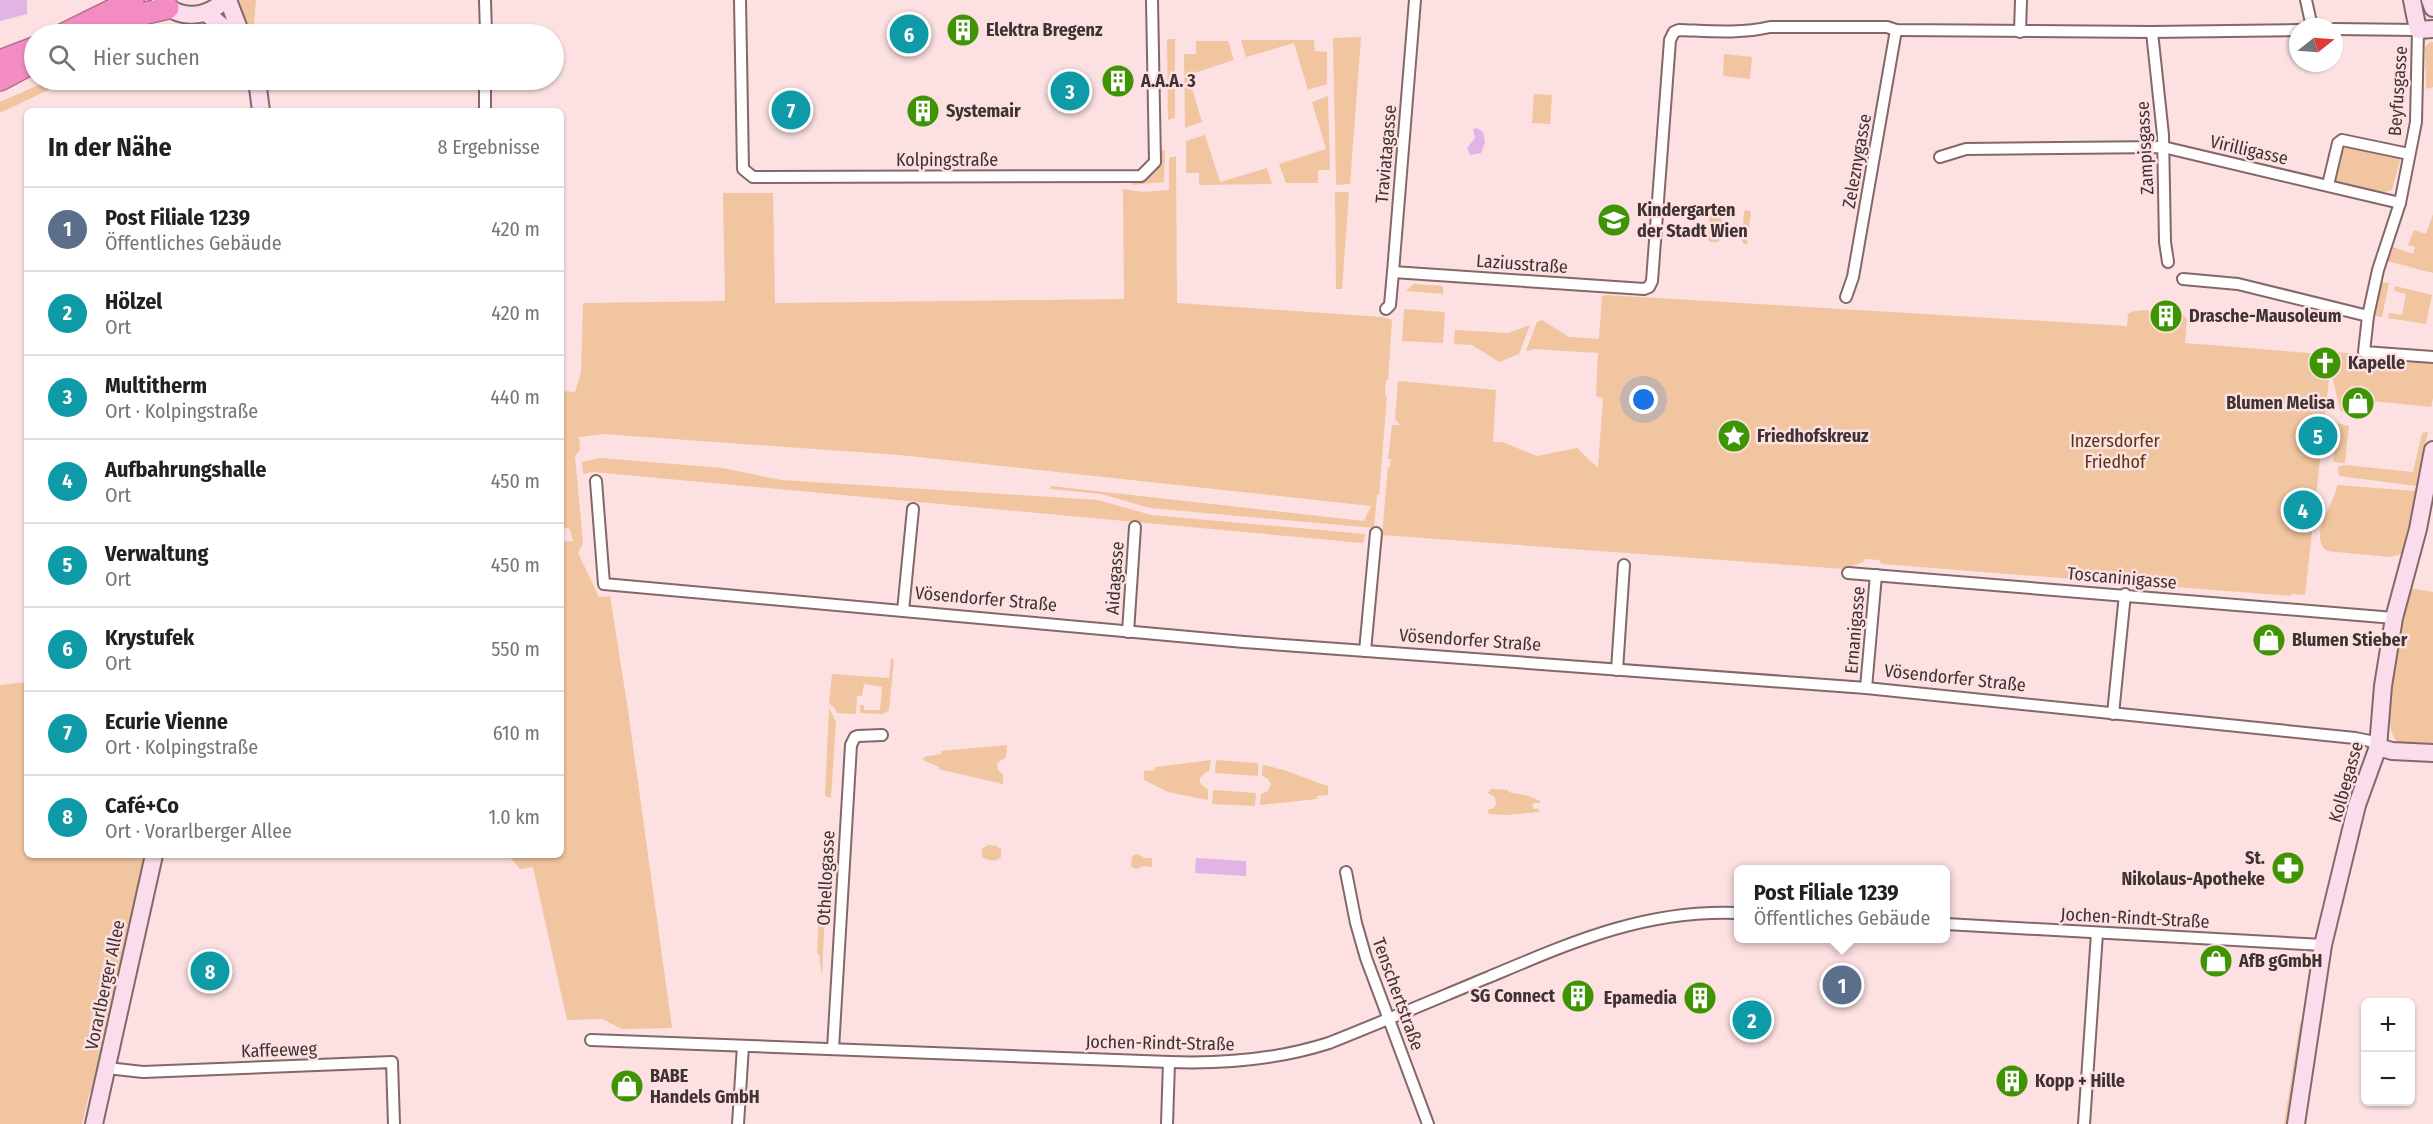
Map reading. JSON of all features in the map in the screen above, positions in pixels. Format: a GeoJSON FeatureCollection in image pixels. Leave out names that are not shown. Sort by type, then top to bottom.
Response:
{"type":"FeatureCollection","features":[{"type":"Feature","properties":{"kind":"highway"},"geometry":{"type":"LineString","coordinates":[[84,24],[133,0]]}},
{"type":"Feature","properties":{"kind":"highway"},"geometry":{"type":"LineString","coordinates":[[120,24],[163,4]]}},
{"type":"Feature","properties":{"kind":"highway"},"geometry":{"type":"LineString","coordinates":[[0,61],[24,59]]}},
{"type":"Feature","properties":{"kind":"highway"},"geometry":{"type":"LineString","coordinates":[[0,75],[24,62]]}},
{"type":"Feature","properties":{"kind":"highway"},"geometry":{"type":"LineString","coordinates":[[0,80],[24,64]]}},
{"type":"Feature","properties":{"kind":"main road"},"geometry":{"type":"LineString","coordinates":[[163,4],[181,14],[193,16],[217,8],[226,0],[237,24]]}},
{"type":"Feature","properties":{"kind":"main road"},"geometry":{"type":"LineString","coordinates":[[2412,0],[2426,30]]}},
{"type":"Feature","properties":{"kind":"main road"},"geometry":{"type":"LineString","coordinates":[[2430,0],[2433,8]]}},
{"type":"Feature","properties":{"kind":"main road"},"geometry":{"type":"LineString","coordinates":[[206,13],[220,24]]}},
{"type":"Feature","properties":{"kind":"main road"},"geometry":{"type":"LineString","coordinates":[[258,90],[261,108]]}},
{"type":"Feature","properties":{"kind":"main road","name":"Kolbegasse"},"geometry":{"type":"LineString","coordinates":[[2296,1124],[2323,945],[2357,805],[2378,747],[2383,686],[2394,618],[2418,529],[2433,450]]}},
{"type":"Feature","properties":{"kind":"main road","name":"Vösendorfer Straße"},"geometry":{"type":"LineString","coordinates":[[2378,747],[2392,751],[2433,753]]}},
{"type":"Feature","properties":{"kind":"main road","name":"Vorarlberger Allee"},"geometry":{"type":"LineString","coordinates":[[94,1124],[153,858]]}},
{"type":"Feature","properties":{"kind":"street"},"geometry":{"type":"LineString","coordinates":[[485,0],[486,24]]}},
{"type":"Feature","properties":{"kind":"street","name":"Kolpingstraße"},"geometry":{"type":"LineString","coordinates":[[740,0],[743,169],[753,177],[765,177],[1141,176],[1155,162],[1152,0]]}},
{"type":"Feature","properties":{"kind":"street","name":"Traviatagasse"},"geometry":{"type":"LineString","coordinates":[[1386,309],[1390,305],[1415,0]]}},
{"type":"Feature","properties":{"kind":"street"},"geometry":{"type":"LineString","coordinates":[[2020,32],[2021,0]]}},
{"type":"Feature","properties":{"kind":"street"},"geometry":{"type":"LineString","coordinates":[[2306,0],[2310,18]]}},
{"type":"Feature","properties":{"kind":"street","name":"Laziusstraße"},"geometry":{"type":"LineString","coordinates":[[1393,272],[1644,289],[1649,287],[1652,281],[1670,40],[1674,32],[1758,30],[1770,27],[1887,27],[1896,30]]}},
{"type":"Feature","properties":{"kind":"street"},"geometry":{"type":"LineString","coordinates":[[2343,29],[2426,30]]}},
{"type":"Feature","properties":{"kind":"street"},"geometry":{"type":"LineString","coordinates":[[1896,30],[2020,32],[2289,30]]}},
{"type":"Feature","properties":{"kind":"street","name":"Zeleznygasse"},"geometry":{"type":"LineString","coordinates":[[1846,297],[1853,277],[1896,30]]}},
{"type":"Feature","properties":{"kind":"street","name":"Beyfusgasse"},"geometry":{"type":"LineString","coordinates":[[2400,203],[2416,122],[2426,30]]}},
{"type":"Feature","properties":{"kind":"street","name":"Zampisgasse"},"geometry":{"type":"LineString","coordinates":[[2152,32],[2163,147],[2165,242],[2168,262]]}},
{"type":"Feature","properties":{"kind":"street"},"geometry":{"type":"LineString","coordinates":[[485,90],[485,108]]}},
{"type":"Feature","properties":{"kind":"street"},"geometry":{"type":"LineString","coordinates":[[2328,185],[2338,143],[2342,140],[2409,154]]}},
{"type":"Feature","properties":{"kind":"street","name":"Virilligasse"},"geometry":{"type":"LineString","coordinates":[[1940,157],[1966,149],[2163,147],[2400,203]]}},
{"type":"Feature","properties":{"kind":"street"},"geometry":{"type":"LineString","coordinates":[[2400,203],[2378,270],[2368,316],[2364,352],[2433,357]]}},
{"type":"Feature","properties":{"kind":"street"},"geometry":{"type":"LineString","coordinates":[[2183,279],[2238,284],[2368,316]]}},
{"type":"Feature","properties":{"kind":"street","name":"Vösendorfer Straße"},"geometry":{"type":"LineString","coordinates":[[596,481],[604,584],[1128,632],[1866,688],[2355,738],[2370,741],[2378,747]]}},
{"type":"Feature","properties":{"kind":"street"},"geometry":{"type":"LineString","coordinates":[[903,611],[913,509]]}},
{"type":"Feature","properties":{"kind":"street","name":"Aidagasse"},"geometry":{"type":"LineString","coordinates":[[1128,632],[1135,527]]}},
{"type":"Feature","properties":{"kind":"street"},"geometry":{"type":"LineString","coordinates":[[1365,651],[1376,533]]}},
{"type":"Feature","properties":{"kind":"street"},"geometry":{"type":"LineString","coordinates":[[1617,670],[1624,565]]}},
{"type":"Feature","properties":{"kind":"street","name":"Toscaninigasse"},"geometry":{"type":"LineString","coordinates":[[1848,573],[2394,618]]}},
{"type":"Feature","properties":{"kind":"street","name":"Ernanigasse"},"geometry":{"type":"LineString","coordinates":[[1866,688],[1876,575]]}},
{"type":"Feature","properties":{"kind":"street"},"geometry":{"type":"LineString","coordinates":[[2113,714],[2124,594]]}},
{"type":"Feature","properties":{"kind":"street","name":"Othellogasse"},"geometry":{"type":"LineString","coordinates":[[833,1049],[851,745],[858,736],[882,735]]}},
{"type":"Feature","properties":{"kind":"street","name":"Tenschertstraße"},"geometry":{"type":"LineString","coordinates":[[1346,872],[1361,942],[1428,1124]]}},
{"type":"Feature","properties":{"kind":"street","name":"Jochen-Rindt-Straße"},"geometry":{"type":"LineString","coordinates":[[591,1040],[1169,1062],[1231,1062],[1285,1055],[1329,1043],[1592,934],[1639,921],[1682,914],[1734,913]]}},
{"type":"Feature","properties":{"kind":"street","name":"Jochen-Rindt-Straße"},"geometry":{"type":"LineString","coordinates":[[1950,924],[2323,945]]}},
{"type":"Feature","properties":{"kind":"street"},"geometry":{"type":"LineString","coordinates":[[2084,1124],[2097,933]]}},
{"type":"Feature","properties":{"kind":"street"},"geometry":{"type":"LineString","coordinates":[[738,1124],[743,1046]]}},
{"type":"Feature","properties":{"kind":"street","name":"Kaffeeweg"},"geometry":{"type":"LineString","coordinates":[[107,1068],[122,1072],[143,1072],[392,1062],[394,1124]]}},
{"type":"Feature","properties":{"kind":"street"},"geometry":{"type":"LineString","coordinates":[[1167,1124],[1169,1062]]}},
{"type":"Feature","properties":{"kind":"green space"},"geometry":{"type":"Polygon","coordinates":[[[236,0],[256,0],[254,24],[245,24],[236,0]]]}},
{"type":"Feature","properties":{"kind":"green space"},"geometry":{"type":"Polygon","coordinates":[[[1361,37],[1350,184],[1336,185],[1333,38],[1361,37]]]}},
{"type":"Feature","properties":{"kind":"green space"},"geometry":{"type":"Polygon","coordinates":[[[1167,39],[1175,39],[1175,71],[1172,74],[1172,80],[1175,81],[1175,118],[1168,120],[1167,39]]]}},
{"type":"Feature","properties":{"kind":"green space"},"geometry":{"type":"Polygon","coordinates":[[[1241,40],[1314,40],[1315,51],[1327,52],[1327,84],[1308,90],[1294,43],[1246,57],[1241,40]]]}},
{"type":"Feature","properties":{"kind":"green space"},"geometry":{"type":"Polygon","coordinates":[[[1196,41],[1228,41],[1234,60],[1188,75],[1202,122],[1185,128],[1184,54],[1196,54],[1196,41]]]}},
{"type":"Feature","properties":{"kind":"green space"},"geometry":{"type":"Polygon","coordinates":[[[2433,42],[2433,87],[2426,89],[2425,47],[2433,42]]]}},
{"type":"Feature","properties":{"kind":"green space"},"geometry":{"type":"Polygon","coordinates":[[[1724,54],[1752,57],[1750,79],[1723,76],[1724,54]]]}},
{"type":"Feature","properties":{"kind":"green space"},"geometry":{"type":"Polygon","coordinates":[[[27,90],[48,90],[0,113],[0,102],[27,90]]]}},
{"type":"Feature","properties":{"kind":"green space"},"geometry":{"type":"Polygon","coordinates":[[[1534,94],[1552,95],[1550,124],[1532,123],[1534,94]]]}},
{"type":"Feature","properties":{"kind":"green space"},"geometry":{"type":"Polygon","coordinates":[[[1328,96],[1330,170],[1318,170],[1318,183],[1286,183],[1279,164],[1326,149],[1312,102],[1328,96]]]}},
{"type":"Feature","properties":{"kind":"green space"},"geometry":{"type":"Polygon","coordinates":[[[1205,135],[1220,182],[1267,168],[1272,184],[1199,185],[1199,173],[1186,173],[1186,141],[1205,135]]]}},
{"type":"Feature","properties":{"kind":"green space"},"geometry":{"type":"Polygon","coordinates":[[[2347,144],[2401,157],[2392,190],[2381,193],[2334,181],[2341,152],[2347,144]]]}},
{"type":"Feature","properties":{"kind":"green space"},"geometry":{"type":"Polygon","coordinates":[[[1161,150],[1165,150],[1164,182],[1131,185],[1132,181],[1144,178],[1153,172],[1159,163],[1161,150]]]}},
{"type":"Feature","properties":{"kind":"green space"},"geometry":{"type":"Polygon","coordinates":[[[1176,156],[1177,303],[1382,317],[1392,320],[1379,495],[1377,495],[1374,528],[1150,508],[1101,494],[1050,489],[1051,486],[1364,521],[1371,506],[900,455],[603,434],[579,437],[580,450],[575,456],[583,543],[578,553],[599,597],[610,596],[672,1028],[622,1029],[602,1019],[567,1020],[533,867],[520,869],[511,858],[564,858],[564,542],[573,541],[570,529],[564,528],[564,391],[575,392],[581,372],[583,303],[725,301],[723,193],[773,193],[775,303],[1124,299],[1123,189],[1143,192],[1169,190],[1169,158],[1176,156]]]}},
{"type":"Feature","properties":{"kind":"green space"},"geometry":{"type":"Polygon","coordinates":[[[1335,192],[1349,192],[1342,289],[1336,289],[1335,192]]]}},
{"type":"Feature","properties":{"kind":"green space"},"geometry":{"type":"Polygon","coordinates":[[[1713,207],[1723,210],[1718,242],[1710,242],[1708,239],[1710,209],[1713,207]]]}},
{"type":"Feature","properties":{"kind":"green space"},"geometry":{"type":"Polygon","coordinates":[[[1746,210],[1751,212],[1747,245],[1742,242],[1746,210]]]}},
{"type":"Feature","properties":{"kind":"green space"},"geometry":{"type":"Polygon","coordinates":[[[2433,214],[2433,273],[2387,261],[2393,247],[2413,254],[2415,247],[2408,245],[2414,230],[2426,234],[2433,214]]]}},
{"type":"Feature","properties":{"kind":"green space"},"geometry":{"type":"Polygon","coordinates":[[[2381,282],[2389,283],[2382,317],[2375,316],[2381,282]]]}},
{"type":"Feature","properties":{"kind":"green space"},"geometry":{"type":"Polygon","coordinates":[[[1414,284],[1443,286],[1443,294],[1406,291],[1414,284]]]}},
{"type":"Feature","properties":{"kind":"green space"},"geometry":{"type":"Polygon","coordinates":[[[2395,286],[2432,295],[2426,324],[2388,318],[2389,313],[2402,315],[2406,294],[2394,291],[2395,286]]]}},
{"type":"Feature","properties":{"kind":"green space","name":"Inzersdorfer Friedhof"},"geometry":{"type":"Polygon","coordinates":[[[1602,296],[2127,326],[2128,314],[2140,310],[2155,311],[2183,314],[2187,320],[2185,343],[2321,354],[2321,351],[2332,352],[2305,595],[2292,594],[2290,596],[1882,564],[1879,560],[1865,559],[1863,562],[1844,569],[1382,535],[1388,467],[1390,467],[1391,459],[1388,459],[1392,425],[1400,425],[1395,419],[1398,381],[1496,390],[1493,442],[1502,442],[1537,456],[1577,448],[1598,468],[1603,398],[1596,396],[1598,353],[1534,349],[1526,351],[1537,322],[1542,320],[1569,337],[1599,339],[1602,296]]]}},
{"type":"Feature","properties":{"kind":"green space"},"geometry":{"type":"Polygon","coordinates":[[[1404,309],[1445,312],[1443,343],[1402,341],[1404,309]]]}},
{"type":"Feature","properties":{"kind":"green space"},"geometry":{"type":"Polygon","coordinates":[[[1530,325],[1519,354],[1499,362],[1472,345],[1454,344],[1455,330],[1508,333],[1530,325]]]}},
{"type":"Feature","properties":{"kind":"green space"},"geometry":{"type":"Polygon","coordinates":[[[2335,352],[2433,360],[2431,407],[2352,399],[2350,413],[2341,412],[2333,381],[2335,352]]]}},
{"type":"Feature","properties":{"kind":"green space"},"geometry":{"type":"Polygon","coordinates":[[[2337,423],[2349,426],[2345,463],[2333,462],[2337,423]]]}},
{"type":"Feature","properties":{"kind":"green space"},"geometry":{"type":"Polygon","coordinates":[[[2428,432],[2416,486],[2339,476],[2338,467],[2345,465],[2413,472],[2422,433],[2428,432]]]}},
{"type":"Feature","properties":{"kind":"green space"},"geometry":{"type":"Polygon","coordinates":[[[600,458],[722,468],[781,480],[1098,500],[1151,515],[1365,534],[1363,543],[593,472],[583,474],[582,462],[600,458]]]}},
{"type":"Feature","properties":{"kind":"green space"},"geometry":{"type":"Polygon","coordinates":[[[2337,485],[2415,491],[2402,554],[2389,557],[2327,551],[2322,545],[2321,528],[2337,485]]]}},
{"type":"Feature","properties":{"kind":"green space"},"geometry":{"type":"Polygon","coordinates":[[[2409,588],[2433,592],[2433,746],[2398,743],[2392,731],[2389,713],[2393,668],[2409,588]]]}},
{"type":"Feature","properties":{"kind":"green space"},"geometry":{"type":"Polygon","coordinates":[[[891,658],[894,660],[889,710],[883,714],[860,713],[860,705],[864,705],[864,710],[880,710],[882,687],[864,684],[862,696],[857,696],[856,714],[837,713],[829,704],[832,674],[889,678],[891,658]]]}},
{"type":"Feature","properties":{"kind":"green space"},"geometry":{"type":"Polygon","coordinates":[[[24,682],[24,858],[147,858],[93,1091],[90,1091],[82,1124],[0,1124],[0,685],[24,682]]]}},
{"type":"Feature","properties":{"kind":"green space"},"geometry":{"type":"Polygon","coordinates":[[[829,708],[836,722],[831,798],[825,796],[829,708]]]}},
{"type":"Feature","properties":{"kind":"green space"},"geometry":{"type":"Polygon","coordinates":[[[1007,745],[1006,757],[997,763],[998,770],[1003,774],[1003,784],[938,769],[939,767],[923,760],[924,757],[941,754],[941,751],[1007,745]]]}},
{"type":"Feature","properties":{"kind":"green space"},"geometry":{"type":"Polygon","coordinates":[[[1211,760],[1209,771],[1200,778],[1200,783],[1208,790],[1208,800],[1168,792],[1144,780],[1144,771],[1155,770],[1155,767],[1211,760]]]}},
{"type":"Feature","properties":{"kind":"green space"},"geometry":{"type":"Polygon","coordinates":[[[1216,760],[1258,763],[1258,776],[1215,773],[1216,760]]]}},
{"type":"Feature","properties":{"kind":"green space"},"geometry":{"type":"Polygon","coordinates":[[[1263,765],[1328,786],[1328,795],[1317,796],[1317,799],[1260,805],[1261,794],[1268,791],[1271,784],[1262,776],[1263,765]]]}},
{"type":"Feature","properties":{"kind":"green space"},"geometry":{"type":"Polygon","coordinates":[[[1491,789],[1508,790],[1508,792],[1529,796],[1540,801],[1532,806],[1534,809],[1539,809],[1539,812],[1489,814],[1487,810],[1494,808],[1496,804],[1495,797],[1488,793],[1491,789]]]}},
{"type":"Feature","properties":{"kind":"green space"},"geometry":{"type":"Polygon","coordinates":[[[1213,790],[1256,793],[1255,806],[1212,804],[1213,790]]]}},
{"type":"Feature","properties":{"kind":"green space"},"geometry":{"type":"Polygon","coordinates":[[[988,845],[1001,849],[999,859],[989,860],[982,857],[982,849],[988,845]]]}},
{"type":"Feature","properties":{"kind":"green space"},"geometry":{"type":"Polygon","coordinates":[[[1137,854],[1145,858],[1152,858],[1152,867],[1144,866],[1136,869],[1131,866],[1132,856],[1137,854]]]}},
{"type":"Feature","properties":{"kind":"green space"},"geometry":{"type":"Polygon","coordinates":[[[820,889],[826,889],[822,976],[817,953],[820,889]]]}},
{"type":"Feature","properties":{"kind":"green space"},"geometry":{"type":"Polygon","coordinates":[[[2300,1023],[2303,1024],[2290,1124],[2284,1124],[2300,1023]]]}},
{"type":"Feature","properties":{"kind":"shaded area"},"geometry":{"type":"Polygon","coordinates":[[[0,0],[27,0],[27,14],[0,21],[0,0]]]}},
{"type":"Feature","properties":{"kind":"shaded area"},"geometry":{"type":"Polygon","coordinates":[[[1477,128],[1483,132],[1485,142],[1481,153],[1470,155],[1467,148],[1475,138],[1473,129],[1477,128]]]}},
{"type":"Feature","properties":{"kind":"shaded area"},"geometry":{"type":"Polygon","coordinates":[[[1196,858],[1246,861],[1246,876],[1195,873],[1196,858]]]}},
{"type":"Feature","properties":{"kind":"place","name":"Elektra Bregenz"},"geometry":{"type":"Point","coordinates":[963,30]}},
{"type":"Feature","properties":{"kind":"place","name":"Krystufek"},"geometry":{"type":"Point","coordinates":[909,34]}},
{"type":"Feature","properties":{"kind":"place","name":"A.A.A. 3"},"geometry":{"type":"Point","coordinates":[1118,81]}},
{"type":"Feature","properties":{"kind":"place","name":"Multitherm"},"geometry":{"type":"Point","coordinates":[1070,91]}},
{"type":"Feature","properties":{"kind":"place","name":"Ecurie Vienne"},"geometry":{"type":"Point","coordinates":[791,110]}},
{"type":"Feature","properties":{"kind":"place","name":"Systemair"},"geometry":{"type":"Point","coordinates":[923,111]}},
{"type":"Feature","properties":{"kind":"place","name":"Kindergarten der Stadt Wien"},"geometry":{"type":"Point","coordinates":[1614,220]}},
{"type":"Feature","properties":{"kind":"place","name":"Drasche-Mausoleum"},"geometry":{"type":"Point","coordinates":[2166,316]}},
{"type":"Feature","properties":{"kind":"place","name":"Kapelle"},"geometry":{"type":"Point","coordinates":[2325,363]}},
{"type":"Feature","properties":{"kind":"place","name":"Blumen Melisa"},"geometry":{"type":"Point","coordinates":[2358,403]}},
{"type":"Feature","properties":{"kind":"place","name":"Friedhofskreuz"},"geometry":{"type":"Point","coordinates":[1734,436]}},
{"type":"Feature","properties":{"kind":"place","name":"Verwaltung"},"geometry":{"type":"Point","coordinates":[2318,436]}},
{"type":"Feature","properties":{"kind":"place","name":"Aufbahrungshalle"},"geometry":{"type":"Point","coordinates":[2303,510]}},
{"type":"Feature","properties":{"kind":"place","name":"Blumen Stieber"},"geometry":{"type":"Point","coordinates":[2269,640]}},
{"type":"Feature","properties":{"kind":"place","name":"St. Nikolaus-Apotheke"},"geometry":{"type":"Point","coordinates":[2288,868]}},
{"type":"Feature","properties":{"kind":"place","name":"AfB gGmbH"},"geometry":{"type":"Point","coordinates":[2216,961]}},
{"type":"Feature","properties":{"kind":"place","name":"Café+Co"},"geometry":{"type":"Point","coordinates":[210,971]}},
{"type":"Feature","properties":{"kind":"place","name":"Post Filiale 1239"},"geometry":{"type":"Point","coordinates":[1842,985]}},
{"type":"Feature","properties":{"kind":"place","name":"SG Connect"},"geometry":{"type":"Point","coordinates":[1578,996]}},
{"type":"Feature","properties":{"kind":"place","name":"Epamedia"},"geometry":{"type":"Point","coordinates":[1700,998]}},
{"type":"Feature","properties":{"kind":"place","name":"Hölzel"},"geometry":{"type":"Point","coordinates":[1752,1020]}},
{"type":"Feature","properties":{"kind":"place","name":"Kopp + Hille"},"geometry":{"type":"Point","coordinates":[2012,1081]}},
{"type":"Feature","properties":{"kind":"place","name":"BABE Handels GmbH"},"geometry":{"type":"Point","coordinates":[627,1086]}}]}
